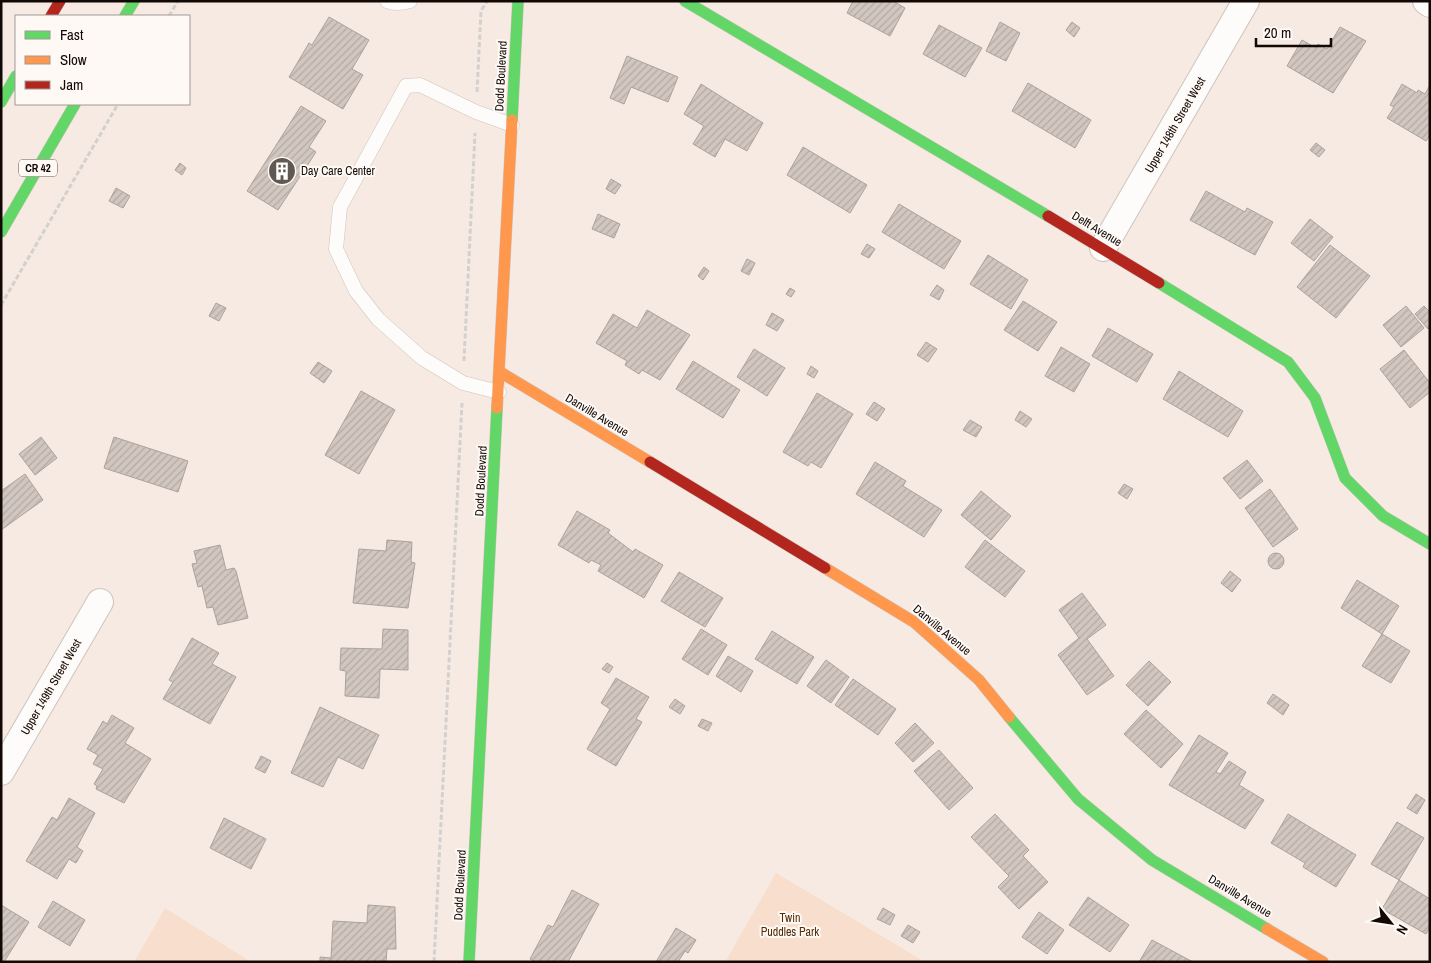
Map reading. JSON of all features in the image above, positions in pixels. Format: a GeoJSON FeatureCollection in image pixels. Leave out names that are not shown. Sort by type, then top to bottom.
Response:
{"type":"FeatureCollection","features":[{"type":"Feature","properties":{"kind":"main road"},"geometry":{"type":"LineString","coordinates":[[52,15],[60,1]]}},
{"type":"Feature","properties":{"kind":"main road"},"geometry":{"type":"LineString","coordinates":[[126,15],[134,1]]}},
{"type":"Feature","properties":{"kind":"main road","name":"Dodd Boulevard"},"geometry":{"type":"LineString","coordinates":[[470,962],[518,1]]}},
{"type":"Feature","properties":{"kind":"main road","name":"Delft Avenue"},"geometry":{"type":"LineString","coordinates":[[685,1],[1103,248],[1288,362],[1315,398],[1346,478],[1383,516],[1430,544]]}},
{"type":"Feature","properties":{"kind":"main road"},"geometry":{"type":"LineString","coordinates":[[1,102],[15,78]]}},
{"type":"Feature","properties":{"kind":"main road","name":"CR 42"},"geometry":{"type":"LineString","coordinates":[[1,232],[74,105]]}},
{"type":"Feature","properties":{"kind":"main road","name":"Danville Avenue"},"geometry":{"type":"LineString","coordinates":[[500,372],[914,622],[979,680],[1078,799],[1152,860],[1323,962]]}},
{"type":"Feature","properties":{"kind":"street","name":"Upper 148th Street West"},"geometry":{"type":"LineString","coordinates":[[1103,248],[1246,1]]}},
{"type":"Feature","properties":{"kind":"street"},"geometry":{"type":"LineString","coordinates":[[1426,1],[1430,4]]}},
{"type":"Feature","properties":{"kind":"street","name":"Upper 149th Street West"},"geometry":{"type":"LineString","coordinates":[[1,772],[100,602]]}},
{"type":"Feature","properties":{"kind":"lane"},"geometry":{"type":"LineString","coordinates":[[387,1],[390,3],[404,3],[410,1]]}},
{"type":"Feature","properties":{"kind":"lane"},"geometry":{"type":"LineString","coordinates":[[499,392],[463,383],[422,358],[378,319],[356,292],[336,249],[340,207],[406,86],[420,86],[476,112],[512,125]]}},
{"type":"Feature","properties":{"kind":"path"},"geometry":{"type":"LineString","coordinates":[[170,15],[178,1]]}},
{"type":"Feature","properties":{"kind":"path"},"geometry":{"type":"LineString","coordinates":[[434,962],[481,11],[486,1]]}},
{"type":"Feature","properties":{"kind":"path"},"geometry":{"type":"LineString","coordinates":[[1,305],[117,105]]}},
{"type":"Feature","properties":{"kind":"green space","name":"Twin Puddles Park"},"geometry":{"type":"Polygon","coordinates":[[[776,873],[925,962],[725,962],[776,873]]]}},
{"type":"Feature","properties":{"kind":"green space"},"geometry":{"type":"Polygon","coordinates":[[[165,908],[251,962],[134,962],[165,908]]]}},
{"type":"Feature","properties":{"kind":"building"},"geometry":{"type":"Polygon","coordinates":[[[853,1],[893,1],[905,8],[890,36],[847,13],[853,1]]]}},
{"type":"Feature","properties":{"kind":"building"},"geometry":{"type":"Polygon","coordinates":[[[329,17],[369,40],[352,69],[363,75],[343,109],[289,77],[309,43],[312,45],[329,17]]]}},
{"type":"Feature","properties":{"kind":"building"},"geometry":{"type":"Polygon","coordinates":[[[1000,22],[1020,33],[1006,61],[986,51],[1000,22]]]}},
{"type":"Feature","properties":{"kind":"building"},"geometry":{"type":"Polygon","coordinates":[[[1072,22],[1080,28],[1074,37],[1066,30],[1072,22]]]}},
{"type":"Feature","properties":{"kind":"building"},"geometry":{"type":"Polygon","coordinates":[[[939,25],[982,48],[965,77],[923,54],[939,25]]]}},
{"type":"Feature","properties":{"kind":"building"},"geometry":{"type":"Polygon","coordinates":[[[1340,27],[1366,41],[1333,93],[1287,66],[1302,40],[1316,48],[1318,44],[1327,49],[1340,27]]]}},
{"type":"Feature","properties":{"kind":"building"},"geometry":{"type":"Polygon","coordinates":[[[627,56],[678,77],[668,102],[631,87],[624,104],[610,98],[627,56]]]}},
{"type":"Feature","properties":{"kind":"building"},"geometry":{"type":"Polygon","coordinates":[[[1028,83],[1091,120],[1075,148],[1012,111],[1028,83]]]}},
{"type":"Feature","properties":{"kind":"building"},"geometry":{"type":"Polygon","coordinates":[[[701,84],[763,123],[747,151],[725,139],[715,157],[693,144],[704,126],[684,114],[701,84]]]}},
{"type":"Feature","properties":{"kind":"building"},"geometry":{"type":"Polygon","coordinates":[[[1402,84],[1417,93],[1418,90],[1425,94],[1430,85],[1430,135],[1426,141],[1387,118],[1394,107],[1390,105],[1402,84]]]}},
{"type":"Feature","properties":{"kind":"building","name":"Day Care Center"},"geometry":{"type":"Polygon","coordinates":[[[301,106],[326,121],[309,147],[316,152],[278,210],[247,191],[301,106]]]}},
{"type":"Feature","properties":{"kind":"building"},"geometry":{"type":"Polygon","coordinates":[[[1316,143],[1325,150],[1319,157],[1310,150],[1316,143]]]}},
{"type":"Feature","properties":{"kind":"building"},"geometry":{"type":"Polygon","coordinates":[[[803,147],[867,185],[850,213],[787,175],[803,147]]]}},
{"type":"Feature","properties":{"kind":"building"},"geometry":{"type":"Polygon","coordinates":[[[180,163],[186,168],[182,175],[175,170],[180,163]]]}},
{"type":"Feature","properties":{"kind":"building"},"geometry":{"type":"Polygon","coordinates":[[[611,179],[621,185],[615,194],[606,189],[611,179]]]}},
{"type":"Feature","properties":{"kind":"building"},"geometry":{"type":"Polygon","coordinates":[[[116,188],[130,196],[123,208],[109,201],[116,188]]]}},
{"type":"Feature","properties":{"kind":"building"},"geometry":{"type":"Polygon","coordinates":[[[1206,191],[1245,212],[1247,208],[1273,222],[1255,255],[1190,220],[1206,191]]]}},
{"type":"Feature","properties":{"kind":"building"},"geometry":{"type":"Polygon","coordinates":[[[899,204],[961,241],[944,269],[882,232],[899,204]]]}},
{"type":"Feature","properties":{"kind":"building"},"geometry":{"type":"Polygon","coordinates":[[[598,214],[620,224],[614,238],[592,229],[598,214]]]}},
{"type":"Feature","properties":{"kind":"building"},"geometry":{"type":"Polygon","coordinates":[[[1310,219],[1333,237],[1314,261],[1291,243],[1310,219]]]}},
{"type":"Feature","properties":{"kind":"building"},"geometry":{"type":"Polygon","coordinates":[[[867,244],[875,249],[869,258],[861,254],[867,244]]]}},
{"type":"Feature","properties":{"kind":"building"},"geometry":{"type":"Polygon","coordinates":[[[1330,245],[1370,276],[1336,318],[1297,287],[1330,245]]]}},
{"type":"Feature","properties":{"kind":"building"},"geometry":{"type":"Polygon","coordinates":[[[988,255],[1028,280],[1011,309],[970,284],[988,255]]]}},
{"type":"Feature","properties":{"kind":"building"},"geometry":{"type":"Polygon","coordinates":[[[747,259],[755,263],[749,275],[741,271],[747,259]]]}},
{"type":"Feature","properties":{"kind":"building"},"geometry":{"type":"Polygon","coordinates":[[[704,267],[709,271],[703,280],[698,276],[704,267]]]}},
{"type":"Feature","properties":{"kind":"building"},"geometry":{"type":"Polygon","coordinates":[[[937,285],[944,290],[939,300],[930,295],[937,285]]]}},
{"type":"Feature","properties":{"kind":"building"},"geometry":{"type":"Polygon","coordinates":[[[790,288],[795,291],[791,297],[786,294],[790,288]]]}},
{"type":"Feature","properties":{"kind":"building"},"geometry":{"type":"Polygon","coordinates":[[[1023,301],[1057,322],[1038,351],[1004,330],[1023,301]]]}},
{"type":"Feature","properties":{"kind":"building"},"geometry":{"type":"Polygon","coordinates":[[[216,303],[226,308],[219,321],[209,316],[216,303]]]}},
{"type":"Feature","properties":{"kind":"building"},"geometry":{"type":"Polygon","coordinates":[[[1406,306],[1424,328],[1401,347],[1383,325],[1406,306]]]}},
{"type":"Feature","properties":{"kind":"building"},"geometry":{"type":"Polygon","coordinates":[[[1424,306],[1430,312],[1430,327],[1428,329],[1415,314],[1424,306]]]}},
{"type":"Feature","properties":{"kind":"building"},"geometry":{"type":"Polygon","coordinates":[[[647,310],[690,335],[660,380],[642,370],[639,374],[625,365],[627,361],[596,343],[613,314],[637,328],[647,310]]]}},
{"type":"Feature","properties":{"kind":"building"},"geometry":{"type":"Polygon","coordinates":[[[772,313],[784,320],[777,331],[766,325],[772,313]]]}},
{"type":"Feature","properties":{"kind":"building"},"geometry":{"type":"Polygon","coordinates":[[[1108,328],[1153,354],[1137,382],[1092,356],[1108,328]]]}},
{"type":"Feature","properties":{"kind":"building"},"geometry":{"type":"Polygon","coordinates":[[[926,342],[937,349],[928,362],[917,355],[926,342]]]}},
{"type":"Feature","properties":{"kind":"building"},"geometry":{"type":"Polygon","coordinates":[[[1061,347],[1090,364],[1074,392],[1045,376],[1061,347]]]}},
{"type":"Feature","properties":{"kind":"building"},"geometry":{"type":"Polygon","coordinates":[[[754,349],[785,368],[767,396],[737,377],[754,349]]]}},
{"type":"Feature","properties":{"kind":"building"},"geometry":{"type":"Polygon","coordinates":[[[1404,350],[1430,383],[1430,392],[1410,408],[1380,369],[1404,350]]]}},
{"type":"Feature","properties":{"kind":"building"},"geometry":{"type":"Polygon","coordinates":[[[693,361],[740,390],[723,418],[676,389],[693,361]]]}},
{"type":"Feature","properties":{"kind":"building"},"geometry":{"type":"Polygon","coordinates":[[[318,362],[332,371],[324,383],[310,373],[318,362]]]}},
{"type":"Feature","properties":{"kind":"building"},"geometry":{"type":"Polygon","coordinates":[[[811,366],[818,371],[814,378],[807,374],[811,366]]]}},
{"type":"Feature","properties":{"kind":"building"},"geometry":{"type":"Polygon","coordinates":[[[1179,371],[1243,411],[1228,437],[1163,399],[1179,371]]]}},
{"type":"Feature","properties":{"kind":"building"},"geometry":{"type":"Polygon","coordinates":[[[361,391],[395,410],[359,474],[325,455],[361,391]]]}},
{"type":"Feature","properties":{"kind":"building"},"geometry":{"type":"Polygon","coordinates":[[[817,393],[853,414],[821,468],[811,462],[808,466],[783,452],[817,393]]]}},
{"type":"Feature","properties":{"kind":"building"},"geometry":{"type":"Polygon","coordinates":[[[874,402],[885,409],[877,421],[866,414],[874,402]]]}},
{"type":"Feature","properties":{"kind":"building"},"geometry":{"type":"Polygon","coordinates":[[[1020,411],[1032,419],[1026,427],[1015,420],[1020,411]]]}},
{"type":"Feature","properties":{"kind":"building"},"geometry":{"type":"Polygon","coordinates":[[[970,420],[982,427],[976,437],[963,430],[970,420]]]}},
{"type":"Feature","properties":{"kind":"building"},"geometry":{"type":"Polygon","coordinates":[[[41,437],[57,458],[35,475],[19,454],[41,437]]]}},
{"type":"Feature","properties":{"kind":"building"},"geometry":{"type":"Polygon","coordinates":[[[114,437],[188,461],[178,492],[104,468],[114,437]]]}},
{"type":"Feature","properties":{"kind":"building"},"geometry":{"type":"Polygon","coordinates":[[[1247,460],[1263,481],[1240,499],[1223,478],[1247,460]]]}},
{"type":"Feature","properties":{"kind":"building"},"geometry":{"type":"Polygon","coordinates":[[[875,462],[906,481],[903,486],[942,510],[924,537],[856,494],[875,462]]]}},
{"type":"Feature","properties":{"kind":"building"},"geometry":{"type":"Polygon","coordinates":[[[25,474],[43,500],[1,530],[1,491],[25,474]]]}},
{"type":"Feature","properties":{"kind":"building"},"geometry":{"type":"Polygon","coordinates":[[[1124,484],[1133,489],[1127,499],[1118,493],[1124,484]]]}},
{"type":"Feature","properties":{"kind":"building"},"geometry":{"type":"Polygon","coordinates":[[[1270,489],[1298,529],[1273,547],[1245,508],[1270,489]]]}},
{"type":"Feature","properties":{"kind":"building"},"geometry":{"type":"Polygon","coordinates":[[[981,491],[1011,516],[991,540],[961,515],[981,491]]]}},
{"type":"Feature","properties":{"kind":"building"},"geometry":{"type":"Polygon","coordinates":[[[577,511],[610,530],[608,533],[633,552],[635,549],[663,565],[644,598],[598,571],[601,565],[591,560],[589,563],[558,545],[577,511]]]}},
{"type":"Feature","properties":{"kind":"building"},"geometry":{"type":"Polygon","coordinates":[[[387,540],[412,542],[411,562],[415,563],[408,608],[353,603],[359,549],[386,551],[387,540]]]}},
{"type":"Feature","properties":{"kind":"building"},"geometry":{"type":"Polygon","coordinates":[[[985,540],[1025,571],[1005,597],[965,567],[985,540]]]}},
{"type":"Feature","properties":{"kind":"building"},"geometry":{"type":"Polygon","coordinates":[[[220,545],[226,570],[234,568],[236,571],[248,618],[218,625],[213,607],[207,608],[202,586],[198,587],[192,564],[197,563],[194,551],[220,545]]]}},
{"type":"Feature","properties":{"kind":"building"},"geometry":{"type":"Polygon","coordinates":[[[1273,553],[1279,553],[1284,558],[1282,567],[1273,569],[1268,564],[1268,558],[1273,553]]]}},
{"type":"Feature","properties":{"kind":"building"},"geometry":{"type":"Polygon","coordinates":[[[1230,571],[1241,580],[1232,592],[1221,583],[1230,571]]]}},
{"type":"Feature","properties":{"kind":"building"},"geometry":{"type":"Polygon","coordinates":[[[679,572],[723,598],[705,627],[661,601],[679,572]]]}},
{"type":"Feature","properties":{"kind":"building"},"geometry":{"type":"Polygon","coordinates":[[[1357,580],[1399,606],[1382,634],[1341,608],[1357,580]]]}},
{"type":"Feature","properties":{"kind":"building"},"geometry":{"type":"Polygon","coordinates":[[[1082,593],[1106,625],[1087,639],[1114,676],[1087,695],[1058,655],[1079,638],[1059,610],[1082,593]]]}},
{"type":"Feature","properties":{"kind":"building"},"geometry":{"type":"Polygon","coordinates":[[[383,629],[408,630],[408,670],[380,669],[379,698],[345,696],[346,671],[340,670],[341,648],[382,649],[383,629]]]}},
{"type":"Feature","properties":{"kind":"building"},"geometry":{"type":"Polygon","coordinates":[[[701,629],[727,645],[708,675],[682,659],[701,629]]]}},
{"type":"Feature","properties":{"kind":"building"},"geometry":{"type":"Polygon","coordinates":[[[772,631],[814,657],[797,684],[755,659],[772,631]]]}},
{"type":"Feature","properties":{"kind":"building"},"geometry":{"type":"Polygon","coordinates":[[[1382,634],[1410,651],[1391,683],[1362,666],[1382,634]]]}},
{"type":"Feature","properties":{"kind":"building"},"geometry":{"type":"Polygon","coordinates":[[[192,638],[219,653],[212,664],[236,677],[210,724],[163,699],[173,682],[169,680],[192,638]]]}},
{"type":"Feature","properties":{"kind":"building"},"geometry":{"type":"Polygon","coordinates":[[[728,656],[753,671],[741,692],[716,676],[728,656]]]}},
{"type":"Feature","properties":{"kind":"building"},"geometry":{"type":"Polygon","coordinates":[[[826,660],[849,677],[831,703],[807,686],[826,660]]]}},
{"type":"Feature","properties":{"kind":"building"},"geometry":{"type":"Polygon","coordinates":[[[1149,661],[1171,682],[1148,706],[1126,685],[1149,661]]]}},
{"type":"Feature","properties":{"kind":"building"},"geometry":{"type":"Polygon","coordinates":[[[607,663],[613,667],[609,673],[602,669],[607,663]]]}},
{"type":"Feature","properties":{"kind":"building"},"geometry":{"type":"Polygon","coordinates":[[[616,678],[649,697],[636,719],[642,722],[616,766],[587,749],[610,709],[601,703],[616,678]]]}},
{"type":"Feature","properties":{"kind":"building"},"geometry":{"type":"Polygon","coordinates":[[[853,679],[896,709],[878,735],[835,705],[853,679]]]}},
{"type":"Feature","properties":{"kind":"building"},"geometry":{"type":"Polygon","coordinates":[[[1273,694],[1289,705],[1283,715],[1267,703],[1273,694]]]}},
{"type":"Feature","properties":{"kind":"building"},"geometry":{"type":"Polygon","coordinates":[[[675,699],[685,706],[680,714],[669,707],[675,699]]]}},
{"type":"Feature","properties":{"kind":"building"},"geometry":{"type":"Polygon","coordinates":[[[320,707],[379,735],[363,769],[338,757],[323,787],[291,773],[320,707]]]}},
{"type":"Feature","properties":{"kind":"building"},"geometry":{"type":"Polygon","coordinates":[[[1146,710],[1183,744],[1161,768],[1124,734],[1146,710]]]}},
{"type":"Feature","properties":{"kind":"building"},"geometry":{"type":"Polygon","coordinates":[[[112,715],[134,728],[125,743],[151,759],[124,803],[96,789],[97,786],[94,784],[103,769],[93,764],[98,755],[87,749],[103,721],[107,724],[112,715]]]}},
{"type":"Feature","properties":{"kind":"building"},"geometry":{"type":"Polygon","coordinates":[[[702,719],[712,723],[708,731],[698,726],[702,719]]]}},
{"type":"Feature","properties":{"kind":"building"},"geometry":{"type":"Polygon","coordinates":[[[915,723],[934,743],[913,762],[895,743],[915,723]]]}},
{"type":"Feature","properties":{"kind":"building"},"geometry":{"type":"Polygon","coordinates":[[[1199,735],[1228,753],[1216,772],[1220,774],[1229,761],[1246,772],[1239,785],[1264,800],[1245,829],[1169,785],[1199,735]]]}},
{"type":"Feature","properties":{"kind":"building"},"geometry":{"type":"Polygon","coordinates":[[[939,750],[973,788],[949,810],[914,771],[939,750]]]}},
{"type":"Feature","properties":{"kind":"building"},"geometry":{"type":"Polygon","coordinates":[[[261,756],[271,761],[265,773],[255,768],[261,756]]]}},
{"type":"Feature","properties":{"kind":"building"},"geometry":{"type":"Polygon","coordinates":[[[1416,794],[1425,800],[1417,814],[1407,808],[1416,794]]]}},
{"type":"Feature","properties":{"kind":"building"},"geometry":{"type":"Polygon","coordinates":[[[69,798],[95,813],[77,847],[83,851],[76,863],[69,859],[57,879],[26,861],[52,817],[57,820],[69,798]]]}},
{"type":"Feature","properties":{"kind":"building"},"geometry":{"type":"Polygon","coordinates":[[[995,814],[1029,850],[1023,856],[1048,882],[1019,909],[998,887],[1009,876],[971,837],[995,814]]]}},
{"type":"Feature","properties":{"kind":"building"},"geometry":{"type":"Polygon","coordinates":[[[1288,814],[1356,855],[1336,887],[1303,867],[1305,863],[1271,843],[1288,814]]]}},
{"type":"Feature","properties":{"kind":"building"},"geometry":{"type":"Polygon","coordinates":[[[224,818],[266,839],[251,869],[210,848],[224,818]]]}},
{"type":"Feature","properties":{"kind":"building"},"geometry":{"type":"Polygon","coordinates":[[[1397,822],[1424,838],[1399,880],[1371,864],[1397,822]]]}},
{"type":"Feature","properties":{"kind":"building"},"geometry":{"type":"Polygon","coordinates":[[[1399,880],[1430,899],[1430,927],[1426,934],[1382,909],[1399,880]]]}},
{"type":"Feature","properties":{"kind":"building"},"geometry":{"type":"Polygon","coordinates":[[[572,890],[599,904],[568,962],[535,962],[530,959],[548,925],[553,927],[572,890]]]}},
{"type":"Feature","properties":{"kind":"building"},"geometry":{"type":"Polygon","coordinates":[[[1088,897],[1129,925],[1110,952],[1069,925],[1088,897]]]}},
{"type":"Feature","properties":{"kind":"building"},"geometry":{"type":"Polygon","coordinates":[[[53,901],[85,920],[70,946],[38,927],[53,901]]]}},
{"type":"Feature","properties":{"kind":"building"},"geometry":{"type":"Polygon","coordinates":[[[1,905],[29,922],[4,962],[1,962],[1,905]]]}},
{"type":"Feature","properties":{"kind":"building"},"geometry":{"type":"Polygon","coordinates":[[[368,905],[395,907],[396,949],[387,949],[386,962],[320,962],[320,957],[331,958],[333,921],[367,923],[368,905]]]}},
{"type":"Feature","properties":{"kind":"building"},"geometry":{"type":"Polygon","coordinates":[[[883,908],[895,915],[890,925],[877,919],[883,908]]]}},
{"type":"Feature","properties":{"kind":"building"},"geometry":{"type":"Polygon","coordinates":[[[1039,912],[1064,930],[1047,954],[1022,937],[1039,912]]]}},
{"type":"Feature","properties":{"kind":"building"},"geometry":{"type":"Polygon","coordinates":[[[908,925],[920,932],[913,943],[901,936],[908,925]]]}},
{"type":"Feature","properties":{"kind":"building"},"geometry":{"type":"Polygon","coordinates":[[[676,928],[696,940],[688,953],[685,951],[678,962],[656,962],[676,928]]]}},
{"type":"Feature","properties":{"kind":"building"},"geometry":{"type":"Polygon","coordinates":[[[1152,940],[1193,962],[1139,962],[1152,940]]]}},
{"type":"Feature","properties":{"kind":"traffic: fast"},"geometry":{"type":"LineString","coordinates":[[126,15],[134,1]]}},
{"type":"Feature","properties":{"kind":"traffic: fast"},"geometry":{"type":"LineString","coordinates":[[512,120],[518,1]]}},
{"type":"Feature","properties":{"kind":"traffic: fast"},"geometry":{"type":"LineString","coordinates":[[685,1],[1048,216]]}},
{"type":"Feature","properties":{"kind":"traffic: fast"},"geometry":{"type":"LineString","coordinates":[[1,102],[15,78]]}},
{"type":"Feature","properties":{"kind":"traffic: fast"},"geometry":{"type":"LineString","coordinates":[[1,232],[74,105]]}},
{"type":"Feature","properties":{"kind":"traffic: fast"},"geometry":{"type":"LineString","coordinates":[[1159,283],[1288,362],[1315,398],[1345,478],[1383,516],[1430,544]]}},
{"type":"Feature","properties":{"kind":"traffic: fast"},"geometry":{"type":"LineString","coordinates":[[469,962],[497,408]]}},
{"type":"Feature","properties":{"kind":"traffic: fast"},"geometry":{"type":"LineString","coordinates":[[1009,717],[1078,799],[1152,860],[1267,929]]}},
{"type":"Feature","properties":{"kind":"traffic: slow"},"geometry":{"type":"LineString","coordinates":[[497,408],[512,120]]}},
{"type":"Feature","properties":{"kind":"traffic: slow"},"geometry":{"type":"LineString","coordinates":[[500,372],[650,462]]}},
{"type":"Feature","properties":{"kind":"traffic: slow"},"geometry":{"type":"LineString","coordinates":[[825,568],[914,622],[979,680],[1009,717]]}},
{"type":"Feature","properties":{"kind":"traffic: slow"},"geometry":{"type":"LineString","coordinates":[[1267,929],[1323,962]]}},
{"type":"Feature","properties":{"kind":"traffic: jam"},"geometry":{"type":"LineString","coordinates":[[52,15],[60,1]]}},
{"type":"Feature","properties":{"kind":"traffic: jam"},"geometry":{"type":"LineString","coordinates":[[1048,216],[1159,283]]}},
{"type":"Feature","properties":{"kind":"traffic: jam"},"geometry":{"type":"LineString","coordinates":[[650,462],[825,568]]}},
{"type":"Feature","properties":{"kind":"place","name":"Day Care Center"},"geometry":{"type":"Point","coordinates":[282,171]}}]}
